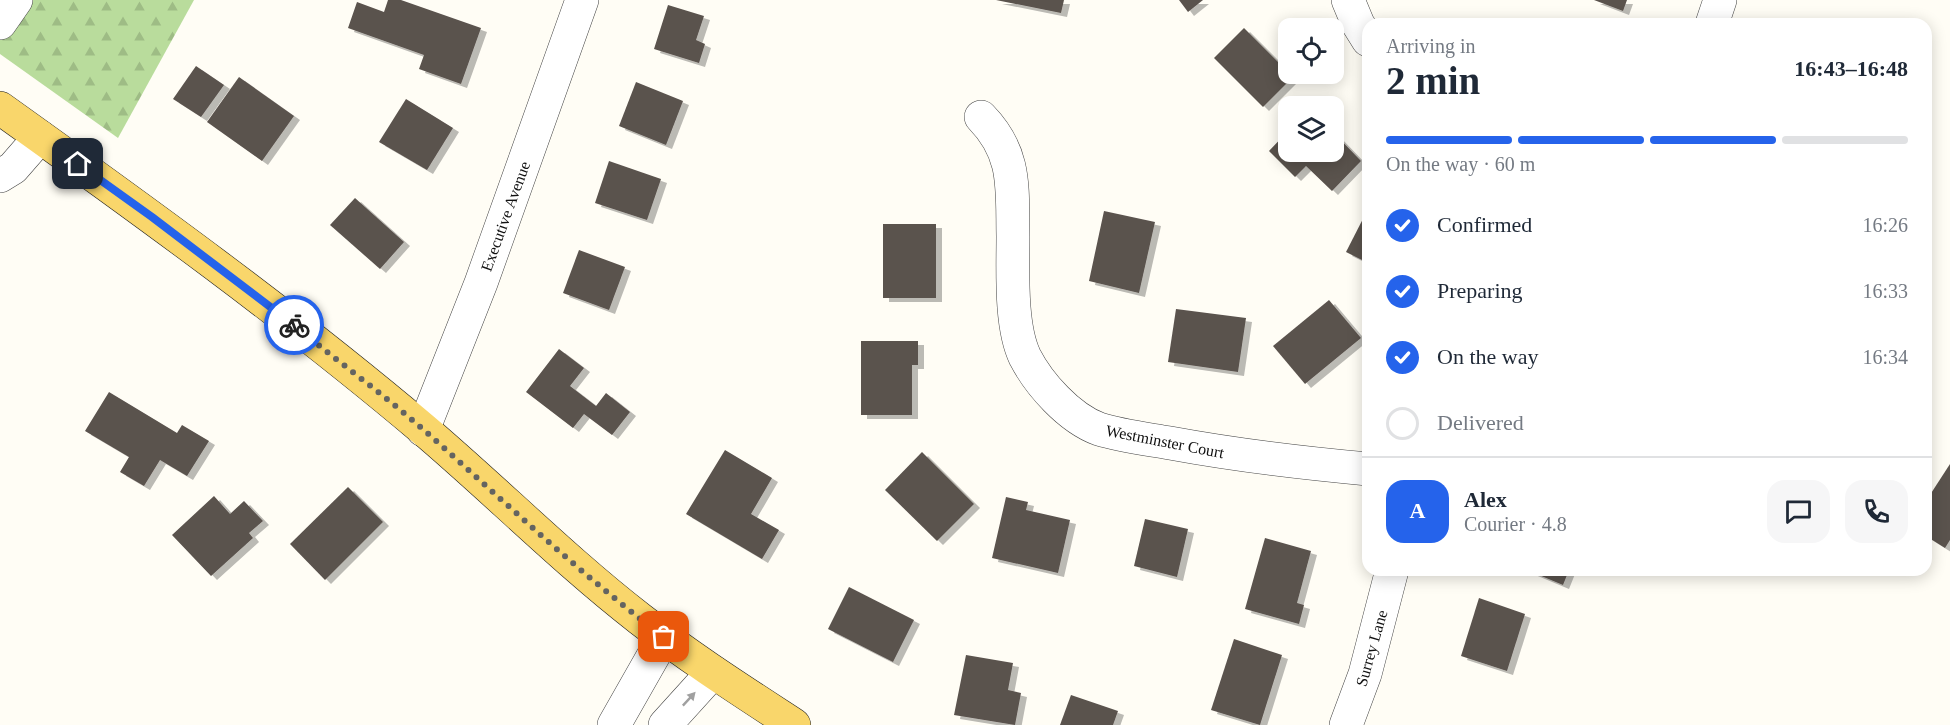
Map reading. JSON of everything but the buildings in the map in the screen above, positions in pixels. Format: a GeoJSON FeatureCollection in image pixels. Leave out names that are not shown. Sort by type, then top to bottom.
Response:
{"type":"FeatureCollection","features":[{"type":"Feature","properties":{"kind":"main road"},"geometry":{"type":"LineString","coordinates":[[0,108],[258,296],[423,430],[639,618],[713,672],[794,725]]}},
{"type":"Feature","properties":{"kind":"street"},"geometry":{"type":"LineString","coordinates":[[0,23],[16,0]]}},
{"type":"Feature","properties":{"kind":"street","name":"Executive Avenue"},"geometry":{"type":"LineString","coordinates":[[423,430],[480,283],[582,0]]}},
{"type":"Feature","properties":{"kind":"street"},"geometry":{"type":"LineString","coordinates":[[1348,0],[1362,30]]}},
{"type":"Feature","properties":{"kind":"street"},"geometry":{"type":"LineString","coordinates":[[1714,18],[1720,0]]}},
{"type":"Feature","properties":{"kind":"street","name":"Westminster Court"},"geometry":{"type":"LineString","coordinates":[[981,117],[991,127],[1005,150],[1012,175],[1013,293],[1015,316],[1024,355],[1041,382],[1068,410],[1098,428],[1140,438],[1208,450],[1362,468]]}},
{"type":"Feature","properties":{"kind":"street"},"geometry":{"type":"LineString","coordinates":[[0,176],[13,168],[40,137]]}},
{"type":"Feature","properties":{"kind":"street","name":"Surrey Lane"},"geometry":{"type":"LineString","coordinates":[[1346,725],[1365,674],[1390,576]]}},
{"type":"Feature","properties":{"kind":"street"},"geometry":{"type":"LineString","coordinates":[[614,725],[664,637]]}},
{"type":"Feature","properties":{"kind":"street"},"geometry":{"type":"LineString","coordinates":[[665,725],[713,672]]}},
{"type":"Feature","properties":{"kind":"green space"},"geometry":{"type":"Polygon","coordinates":[[[0,0],[194,0],[118,138],[0,54],[0,0]]]}},
{"type":"Feature","properties":{"kind":"way so far"},"geometry":{"type":"LineString","coordinates":[[294,325],[423,430],[506,504],[664,637]]}},
{"type":"Feature","properties":{"kind":"route"},"geometry":{"type":"LineString","coordinates":[[78,164],[294,325]]}}]}
